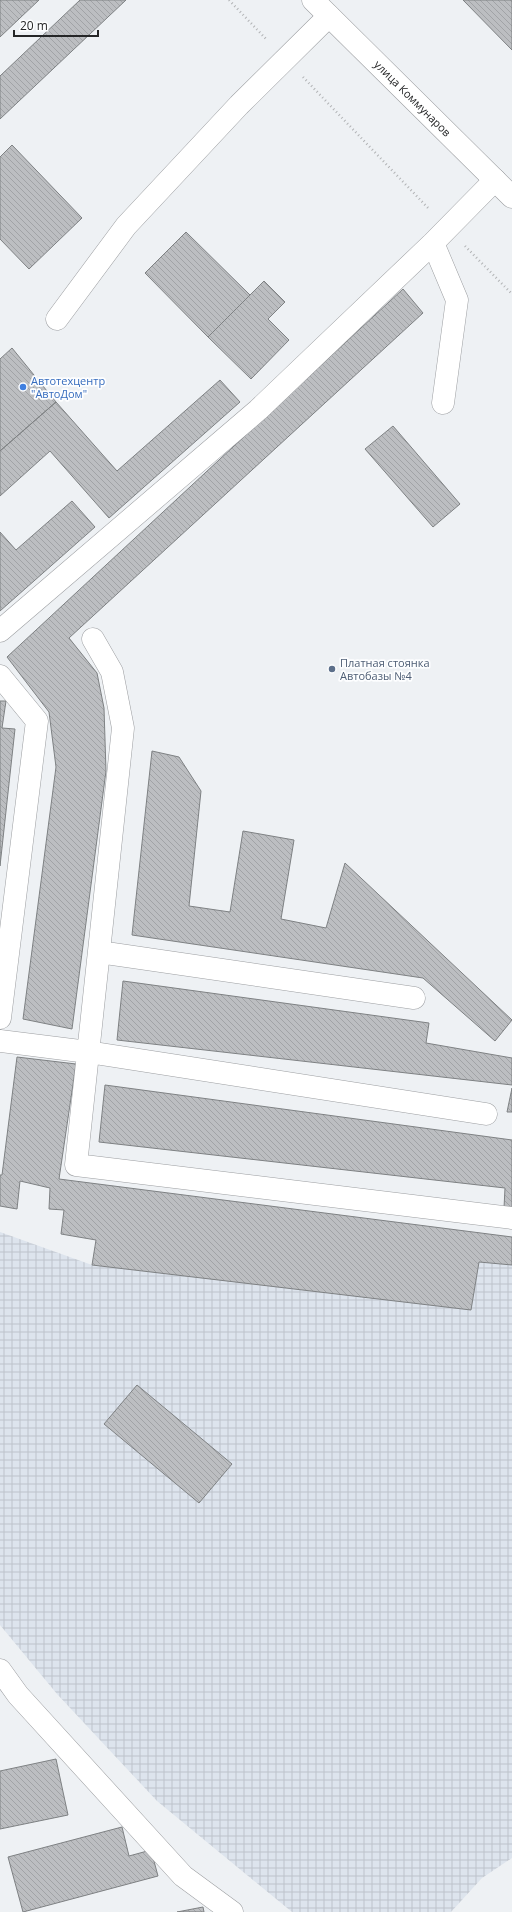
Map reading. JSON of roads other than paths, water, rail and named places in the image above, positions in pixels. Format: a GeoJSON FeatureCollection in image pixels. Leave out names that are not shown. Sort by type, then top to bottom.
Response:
{"type":"FeatureCollection","features":[{"type":"Feature","properties":{"kind":"main road","name":"улица Коммунаров"},"geometry":{"type":"LineString","coordinates":[[313,0],[512,197]]}},
{"type":"Feature","properties":{"kind":"main road"},"geometry":{"type":"LineString","coordinates":[[57,319],[126,226],[239,105],[329,16]]}},
{"type":"Feature","properties":{"kind":"main road"},"geometry":{"type":"LineString","coordinates":[[0,631],[258,410],[433,243],[495,180]]}},
{"type":"Feature","properties":{"kind":"main road"},"geometry":{"type":"LineString","coordinates":[[433,243],[457,300],[443,403]]}},
{"type":"Feature","properties":{"kind":"main road"},"geometry":{"type":"LineString","coordinates":[[93,639],[112,672],[123,728],[76,1165],[512,1218]]}},
{"type":"Feature","properties":{"kind":"main road"},"geometry":{"type":"LineString","coordinates":[[0,676],[37,720],[0,1018]]}},
{"type":"Feature","properties":{"kind":"main road"},"geometry":{"type":"LineString","coordinates":[[99,952],[414,998]]}},
{"type":"Feature","properties":{"kind":"main road"},"geometry":{"type":"LineString","coordinates":[[0,1041],[88,1052],[486,1114]]}},
{"type":"Feature","properties":{"kind":"main road"},"geometry":{"type":"LineString","coordinates":[[0,1670],[18,1696],[184,1876],[232,1912]]}},
{"type":"Feature","properties":{"kind":"place","name":"Автотехцентр \"АвтоДом\""},"geometry":{"type":"Point","coordinates":[23,387]}},
{"type":"Feature","properties":{"kind":"place","name":"Платная стоянка Автобазы №4"},"geometry":{"type":"Point","coordinates":[332,669]}}]}
